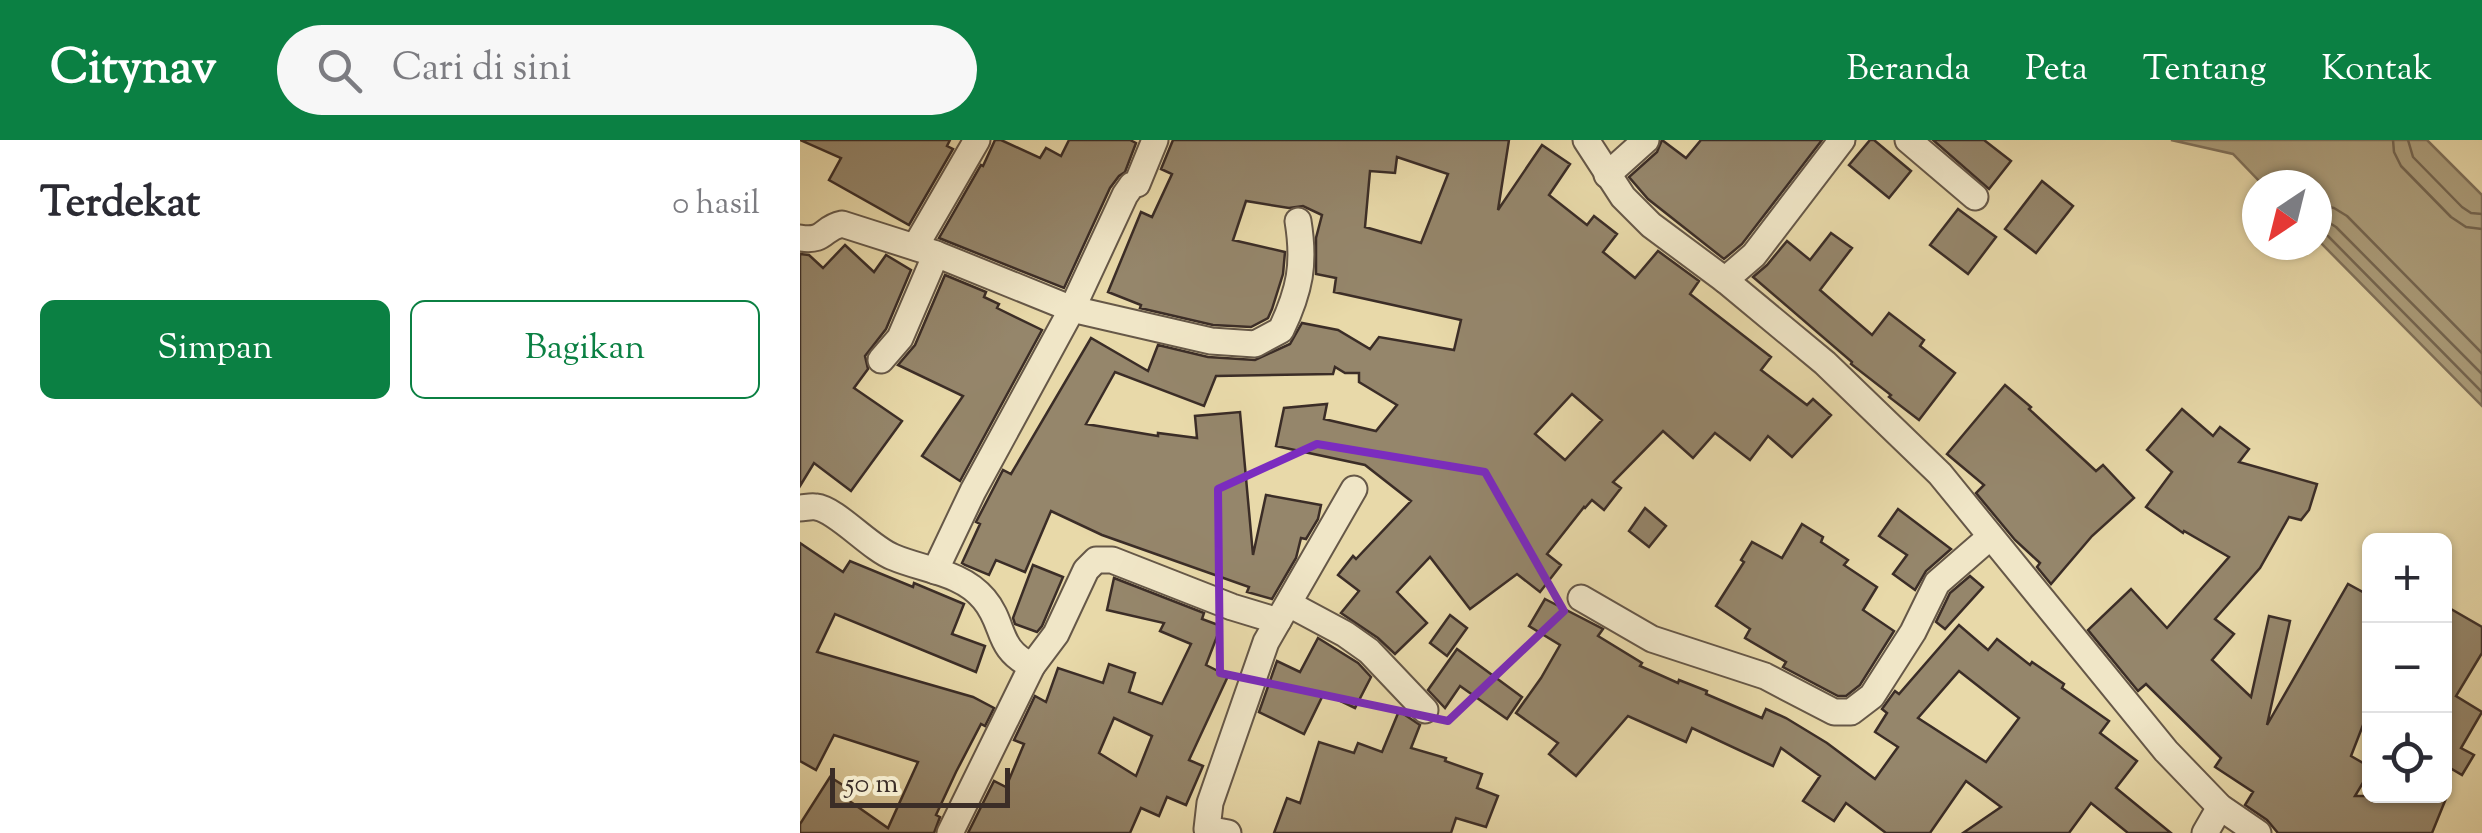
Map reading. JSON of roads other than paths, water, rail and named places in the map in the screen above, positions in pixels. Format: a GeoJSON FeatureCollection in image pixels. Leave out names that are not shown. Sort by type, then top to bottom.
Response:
{"type":"FeatureCollection","features":[{"type":"Feature","properties":{"kind":"street"},"geometry":{"type":"LineString","coordinates":[[881,360],[900,338],[925,250],[977,140]]}},
{"type":"Feature","properties":{"kind":"street"},"geometry":{"type":"LineString","coordinates":[[935,571],[973,491],[1072,309],[1125,195],[1137,184],[1155,140]]}},
{"type":"Feature","properties":{"kind":"street"},"geometry":{"type":"LineString","coordinates":[[1586,140],[1622,198],[1825,364],[1940,474],[2166,751],[2220,806],[2258,833]]}},
{"type":"Feature","properties":{"kind":"street"},"geometry":{"type":"LineString","coordinates":[[1607,175],[1646,140]]}},
{"type":"Feature","properties":{"kind":"street"},"geometry":{"type":"LineString","coordinates":[[1726,280],[1754,255],[1842,140]]}},
{"type":"Feature","properties":{"kind":"street"},"geometry":{"type":"LineString","coordinates":[[1908,140],[1975,197]]}},
{"type":"Feature","properties":{"kind":"street"},"geometry":{"type":"LineString","coordinates":[[800,238],[813,240],[842,224],[925,250],[1072,309],[1211,341],[1255,344],[1281,330],[1289,313],[1302,259],[1298,221]]}},
{"type":"Feature","properties":{"kind":"street"},"geometry":{"type":"LineString","coordinates":[[1214,831],[1210,804],[1266,642],[1354,489]]}},
{"type":"Feature","properties":{"kind":"street"},"geometry":{"type":"LineString","coordinates":[[800,508],[832,512],[890,556],[960,580],[984,599],[1004,643],[1016,658],[1032,666]]}},
{"type":"Feature","properties":{"kind":"street"},"geometry":{"type":"LineString","coordinates":[[1580,598],[1652,639],[1764,676],[1834,712],[1852,712],[1872,696],[1913,632],[1937,583],[1990,537]]}},
{"type":"Feature","properties":{"kind":"street"},"geometry":{"type":"LineString","coordinates":[[950,833],[1032,666],[1056,634],[1086,570],[1096,560],[1112,560],[1232,607],[1284,612],[1345,634],[1369,651],[1424,710]]}},
{"type":"Feature","properties":{"kind":"street"},"geometry":{"type":"LineString","coordinates":[[2206,833],[2220,806]]}},
{"type":"Feature","properties":{"kind":"water"},"geometry":{"type":"Polygon","coordinates":[[[2171,140],[2427,140],[2482,195],[2482,406],[2332,254],[2332,170],[2248,170],[2233,154],[2171,140]]]}}]}
